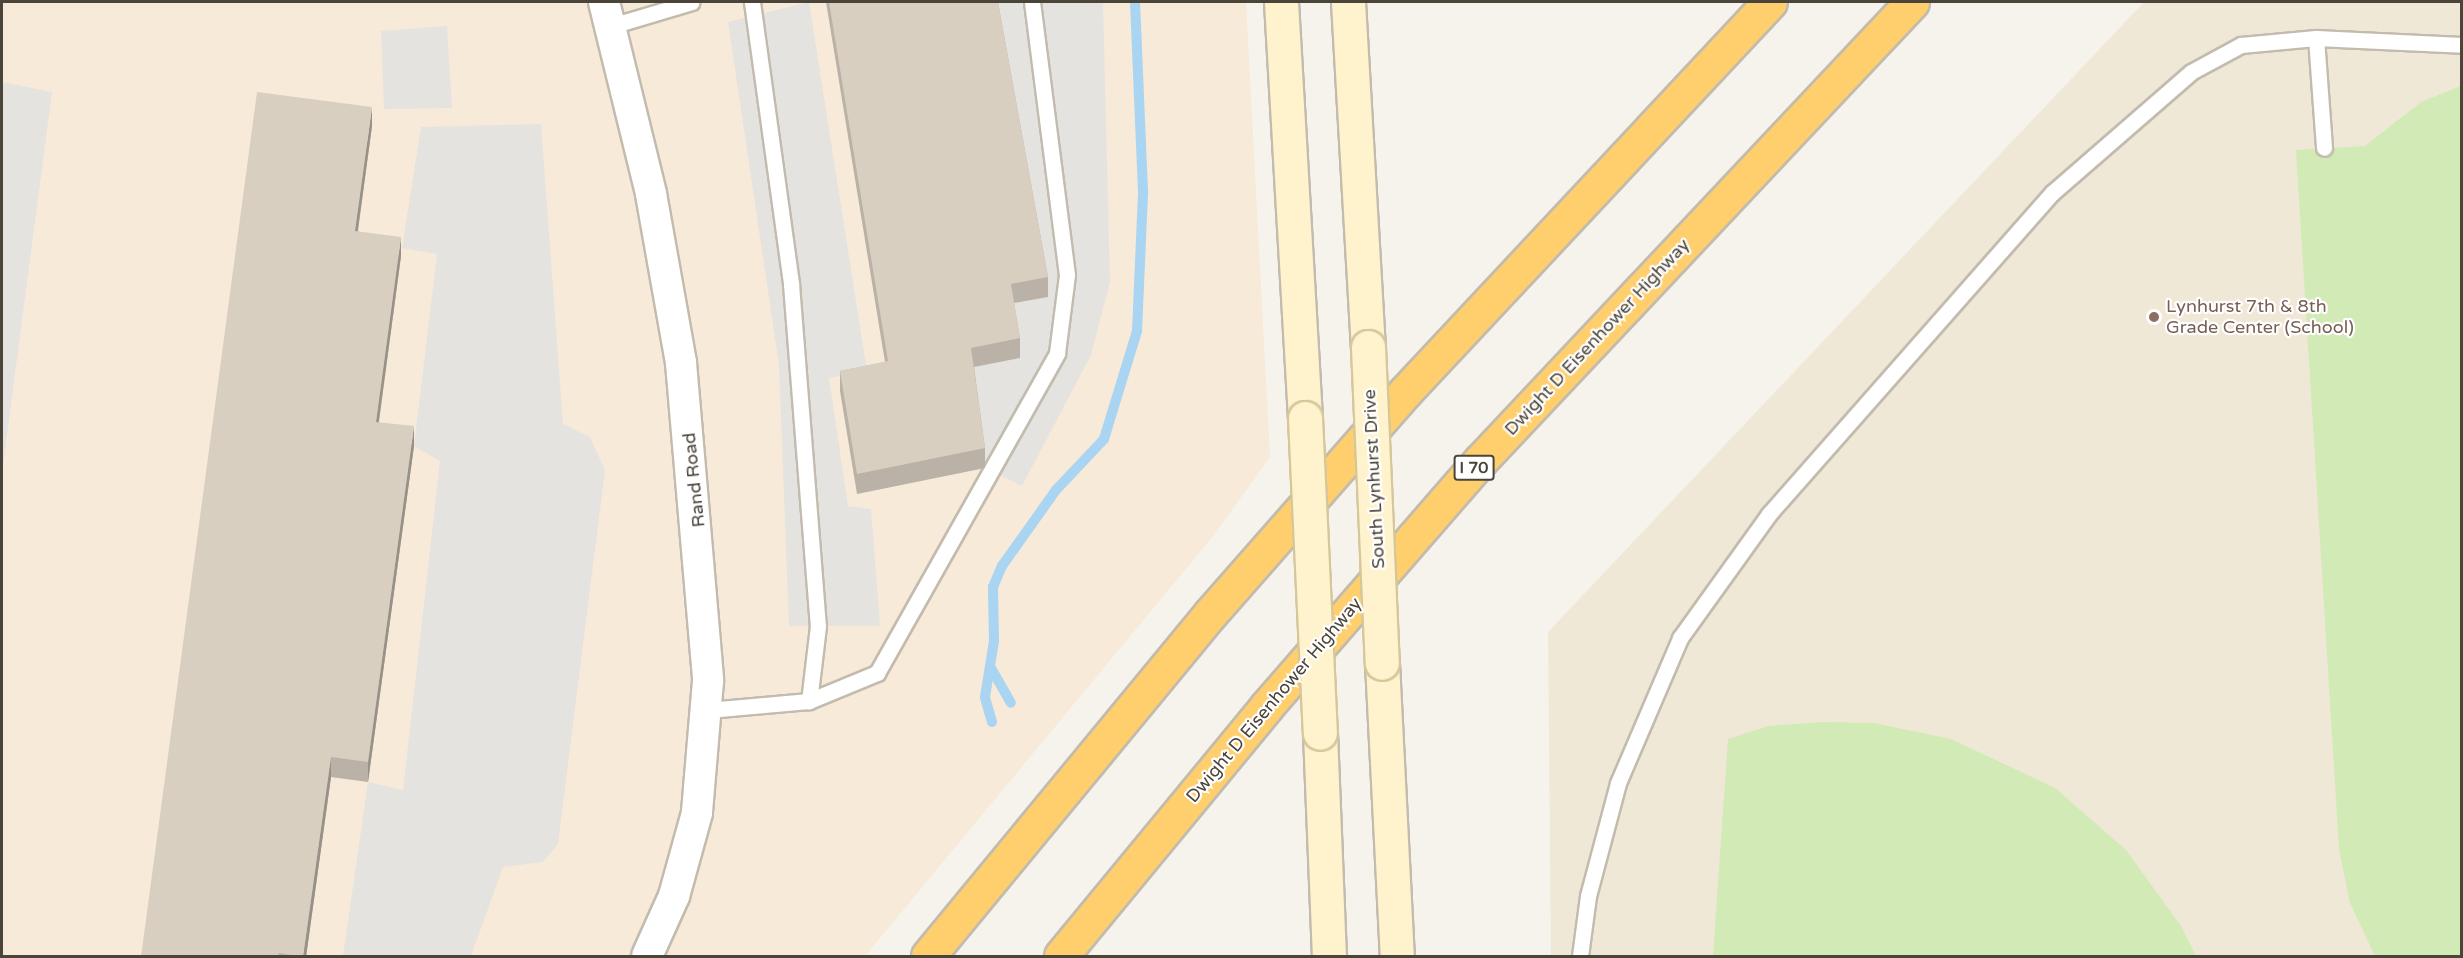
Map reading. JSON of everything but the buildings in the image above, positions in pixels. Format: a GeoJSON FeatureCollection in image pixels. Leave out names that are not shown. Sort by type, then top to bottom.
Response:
{"type":"FeatureCollection","features":[{"type":"Feature","properties":{"kind":"highway"},"geometry":{"type":"LineString","coordinates":[[928,957],[1210,614],[1405,392],[1770,2]]}},
{"type":"Feature","properties":{"kind":"highway","name":"Dwight D Eisenhower Highway"},"geometry":{"type":"LineString","coordinates":[[1061,957],[1266,707],[1481,460],[1912,2]]}},
{"type":"Feature","properties":{"kind":"main road"},"geometry":{"type":"LineString","coordinates":[[1281,2],[1305,418],[1329,957]]}},
{"type":"Feature","properties":{"kind":"main road","name":"South Lynhurst Drive"},"geometry":{"type":"LineString","coordinates":[[1348,2],[1368,347],[1397,957]]}},
{"type":"Feature","properties":{"kind":"street","name":"Rand Road"},"geometry":{"type":"LineString","coordinates":[[607,14],[651,194],[681,363],[700,535],[708,710],[705,764],[690,843],[647,957]]}},
{"type":"Feature","properties":{"kind":"lane"},"geometry":{"type":"LineString","coordinates":[[607,14],[692,2]]}},
{"type":"Feature","properties":{"kind":"lane"},"geometry":{"type":"LineString","coordinates":[[752,2],[792,296],[818,626],[808,701]]}},
{"type":"Feature","properties":{"kind":"lane"},"geometry":{"type":"LineString","coordinates":[[708,710],[808,701],[877,673],[1057,353],[1067,275],[1032,2]]}},
{"type":"Feature","properties":{"kind":"lane"},"geometry":{"type":"LineString","coordinates":[[1580,957],[1601,840],[1650,701],[1686,630],[1769,514],[2087,157],[2215,57],[2250,43],[2316,38],[2462,45]]}},
{"type":"Feature","properties":{"kind":"lane"},"geometry":{"type":"LineString","coordinates":[[2316,38],[2324,148]]}},
{"type":"Feature","properties":{"kind":"shaded area"},"geometry":{"type":"Polygon","coordinates":[[[2,2],[1246,2],[1270,457],[1214,535],[865,956],[2,956],[2,2]]]}},
{"type":"Feature","properties":{"kind":"shaded area"},"geometry":{"type":"Polygon","coordinates":[[[809,2],[867,371],[829,378],[848,506],[871,509],[880,626],[789,626],[779,365],[728,22],[809,2]]]}},
{"type":"Feature","properties":{"kind":"shaded area"},"geometry":{"type":"Polygon","coordinates":[[[995,2],[1103,2],[1110,282],[1091,355],[1022,486],[985,468],[971,367],[1020,358],[1011,304],[995,2]]]}},
{"type":"Feature","properties":{"kind":"shaded area","name":"Lynhurst 7th & 8th Grade Center (School)"},"geometry":{"type":"Polygon","coordinates":[[[2144,2],[2461,2],[2461,956],[1551,956],[1548,632],[2144,2]]]}},
{"type":"Feature","properties":{"kind":"shaded area"},"geometry":{"type":"Polygon","coordinates":[[[447,26],[452,108],[384,109],[381,31],[447,26]]]}},
{"type":"Feature","properties":{"kind":"shaded area"},"geometry":{"type":"Polygon","coordinates":[[[2,82],[52,92],[2,473],[2,82]]]}},
{"type":"Feature","properties":{"kind":"shaded area"},"geometry":{"type":"Polygon","coordinates":[[[541,124],[563,424],[590,437],[605,470],[558,844],[543,862],[503,867],[471,956],[343,956],[368,782],[403,790],[440,461],[414,446],[437,254],[402,248],[421,127],[541,124]]]}},
{"type":"Feature","properties":{"kind":"green space"},"geometry":{"type":"Polygon","coordinates":[[[2461,86],[2461,956],[2375,956],[2350,903],[2339,849],[2296,150],[2365,146],[2421,102],[2461,86]]]}},
{"type":"Feature","properties":{"kind":"green space"},"geometry":{"type":"Polygon","coordinates":[[[1822,722],[1874,723],[1951,739],[2055,788],[2126,850],[2181,926],[2196,956],[1713,956],[1728,739],[1768,726],[1822,722]]]}},
{"type":"Feature","properties":{"kind":"waterway"},"geometry":{"type":"LineString","coordinates":[[992,722],[985,697],[994,641],[993,587],[1002,566],[1056,490],[1104,439],[1137,331],[1143,192],[1135,2]]}},
{"type":"Feature","properties":{"kind":"waterway"},"geometry":{"type":"LineString","coordinates":[[991,668],[1011,703]]}},
{"type":"Feature","properties":{"kind":"place","name":"Lynhurst 7th & 8th Grade Center (School)"},"geometry":{"type":"Point","coordinates":[2154,317]}}]}
